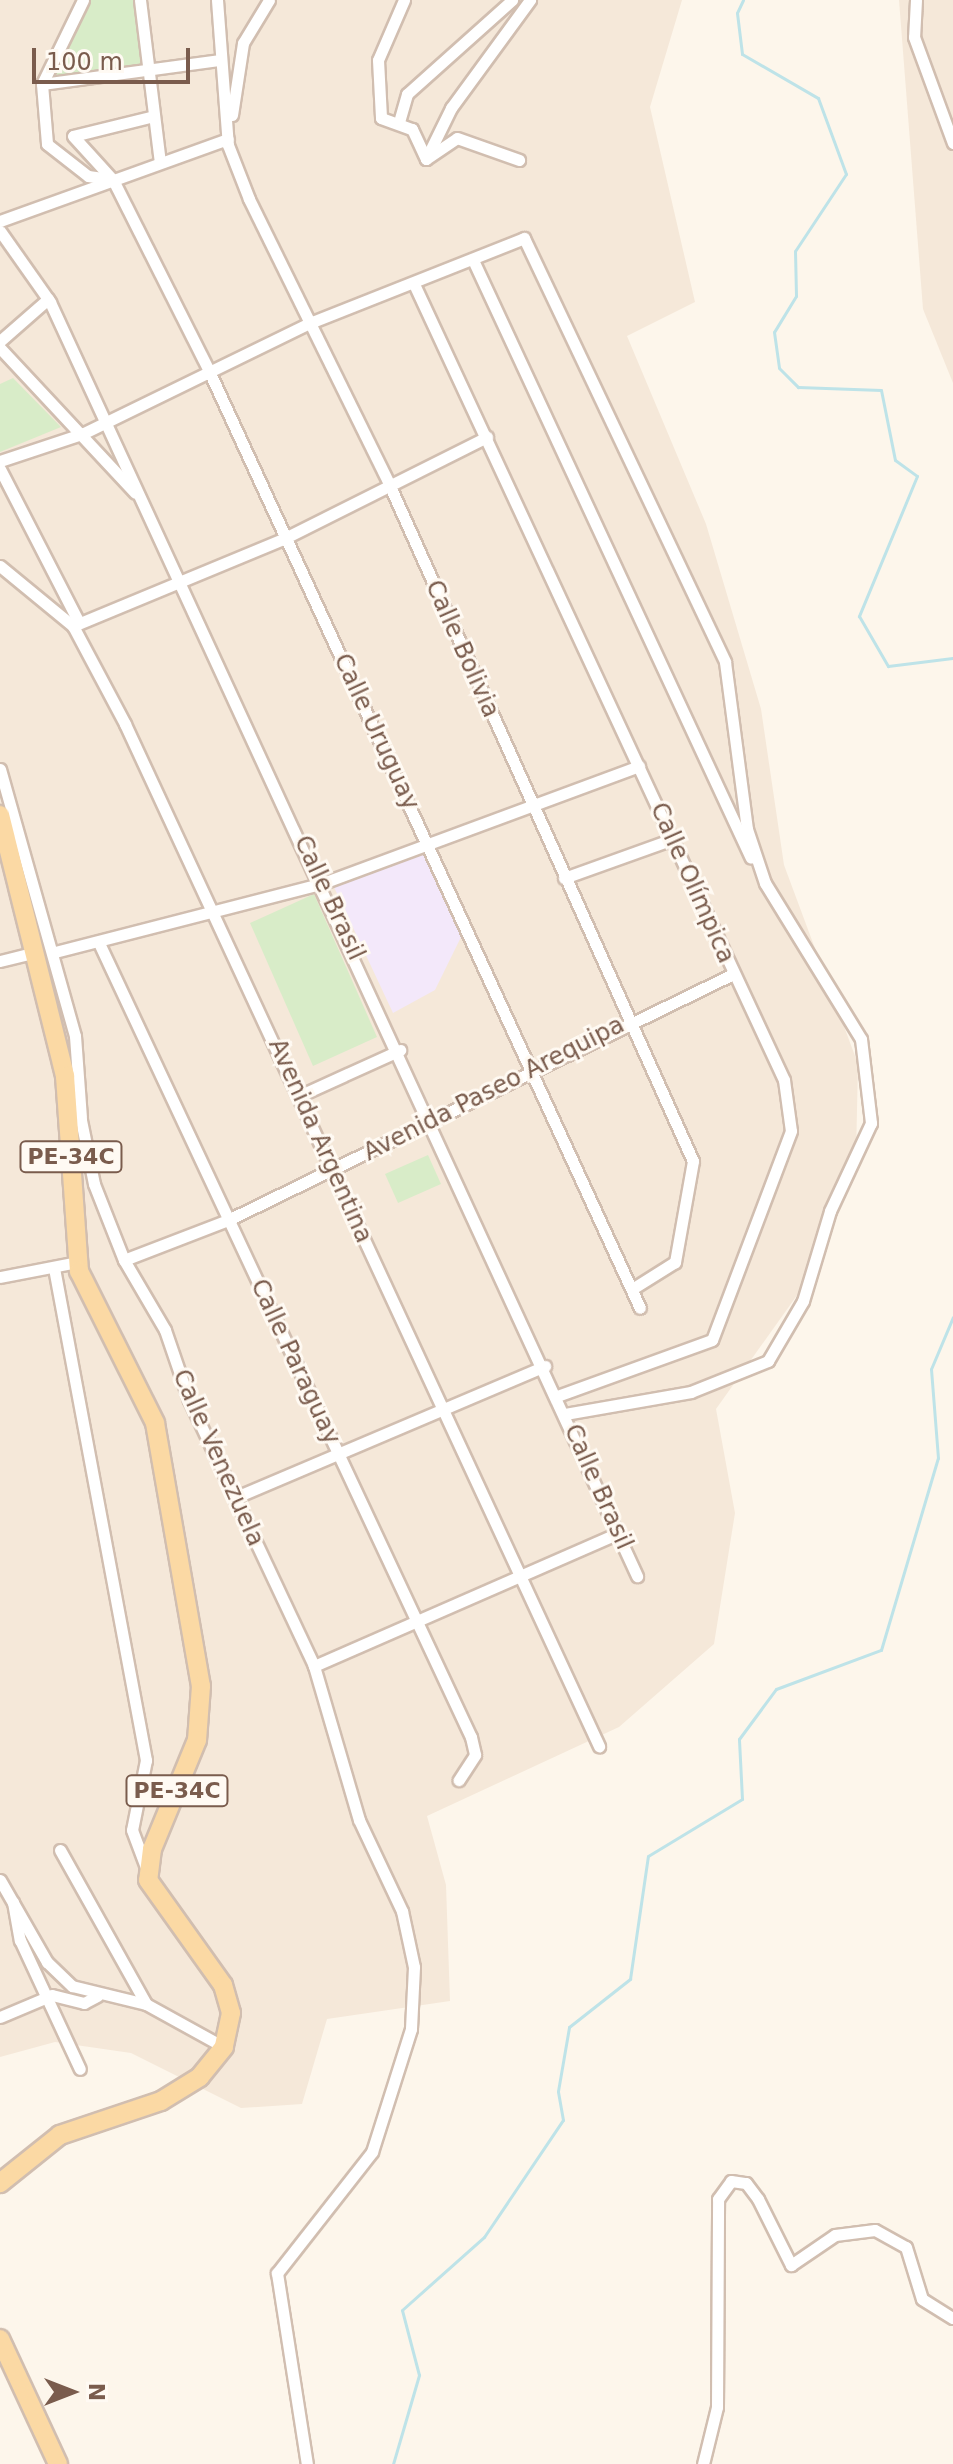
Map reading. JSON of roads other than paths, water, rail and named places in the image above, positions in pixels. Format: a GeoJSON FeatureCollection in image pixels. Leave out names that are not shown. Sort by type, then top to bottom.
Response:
{"type":"FeatureCollection","features":[{"type":"Feature","properties":{"kind":"main road","name":"PE-34C"},"geometry":{"type":"LineString","coordinates":[[0,815],[45,952],[68,1101],[77,1262],[155,1423],[201,1686],[197,1740],[148,1873]]}},
{"type":"Feature","properties":{"kind":"main road"},"geometry":{"type":"LineString","coordinates":[[0,2183],[60,2135],[172,2096],[224,2047],[231,2021],[228,1995],[155,1898],[148,1873]]}},
{"type":"Feature","properties":{"kind":"main road"},"geometry":{"type":"LineString","coordinates":[[0,2339],[58,2464]]}},
{"type":"Feature","properties":{"kind":"street"},"geometry":{"type":"LineString","coordinates":[[83,0],[42,84],[47,144],[88,176],[113,180]]}},
{"type":"Feature","properties":{"kind":"street"},"geometry":{"type":"LineString","coordinates":[[140,0],[160,162]]}},
{"type":"Feature","properties":{"kind":"street"},"geometry":{"type":"LineString","coordinates":[[217,0],[228,139]]}},
{"type":"Feature","properties":{"kind":"street"},"geometry":{"type":"LineString","coordinates":[[228,139],[243,43],[269,0]]}},
{"type":"Feature","properties":{"kind":"street"},"geometry":{"type":"LineString","coordinates":[[404,0],[377,74],[381,118],[412,129],[426,159]]}},
{"type":"Feature","properties":{"kind":"street"},"geometry":{"type":"LineString","coordinates":[[399,122],[407,94],[512,0]]}},
{"type":"Feature","properties":{"kind":"street"},"geometry":{"type":"LineString","coordinates":[[426,159],[451,108],[530,0]]}},
{"type":"Feature","properties":{"kind":"street"},"geometry":{"type":"LineString","coordinates":[[916,0],[914,37],[953,143]]}},
{"type":"Feature","properties":{"kind":"street"},"geometry":{"type":"LineString","coordinates":[[42,84],[220,60]]}},
{"type":"Feature","properties":{"kind":"street","name":"Calle Uruguay"},"geometry":{"type":"LineString","coordinates":[[154,116],[73,136],[113,180],[209,371],[532,1067],[640,1308]]}},
{"type":"Feature","properties":{"kind":"street"},"geometry":{"type":"LineString","coordinates":[[426,159],[457,138],[519,160]]}},
{"type":"Feature","properties":{"kind":"street"},"geometry":{"type":"LineString","coordinates":[[0,221],[228,139]]}},
{"type":"Feature","properties":{"kind":"street","name":"Calle Bolivia"},"geometry":{"type":"LineString","coordinates":[[228,139],[249,199],[389,484],[626,1021],[693,1161],[675,1262],[632,1289]]}},
{"type":"Feature","properties":{"kind":"street","name":"Calle Brasil"},"geometry":{"type":"LineString","coordinates":[[0,231],[48,299],[323,883],[545,1366],[637,1576]]}},
{"type":"Feature","properties":{"kind":"street"},"geometry":{"type":"LineString","coordinates":[[0,461],[74,433],[312,322],[524,238],[725,662],[747,829],[765,883]]}},
{"type":"Feature","properties":{"kind":"street"},"geometry":{"type":"LineString","coordinates":[[473,260],[765,883],[861,1039],[871,1123],[830,1211],[803,1301],[768,1361],[691,1392],[565,1414]]}},
{"type":"Feature","properties":{"kind":"street","name":"Calle Olímpica"},"geometry":{"type":"LineString","coordinates":[[414,284],[784,1080],[791,1131],[718,1331],[706,1346],[557,1396]]}},
{"type":"Feature","properties":{"kind":"street"},"geometry":{"type":"LineString","coordinates":[[0,341],[48,299]]}},
{"type":"Feature","properties":{"kind":"street"},"geometry":{"type":"LineString","coordinates":[[0,348],[74,433],[142,499]]}},
{"type":"Feature","properties":{"kind":"street"},"geometry":{"type":"LineString","coordinates":[[0,469],[76,624],[285,538],[487,437]]}},
{"type":"Feature","properties":{"kind":"street","name":"Avenida Argentina"},"geometry":{"type":"LineString","coordinates":[[0,566],[76,624],[301,1095],[440,1410],[599,1746]]}},
{"type":"Feature","properties":{"kind":"street"},"geometry":{"type":"LineString","coordinates":[[0,961],[99,943],[323,883],[639,766]]}},
{"type":"Feature","properties":{"kind":"street"},"geometry":{"type":"LineString","coordinates":[[0,769],[45,952],[75,1036],[81,1120]]}},
{"type":"Feature","properties":{"kind":"street"},"geometry":{"type":"LineString","coordinates":[[564,878],[673,839]]}},
{"type":"Feature","properties":{"kind":"street","name":"Calle Paraguay"},"geometry":{"type":"LineString","coordinates":[[99,943],[475,1747],[459,1780]]}},
{"type":"Feature","properties":{"kind":"street","name":"Avenida Paseo Arequipa"},"geometry":{"type":"LineString","coordinates":[[124,1260],[228,1220],[433,1123],[532,1067],[626,1021],[733,974]]}},
{"type":"Feature","properties":{"kind":"street"},"geometry":{"type":"LineString","coordinates":[[301,1095],[400,1050]]}},
{"type":"Feature","properties":{"kind":"street","name":"Calle Venezuela"},"geometry":{"type":"LineString","coordinates":[[68,1101],[81,1120],[94,1184],[124,1260],[165,1330],[234,1498],[314,1666],[359,1820],[402,1911],[414,1967],[411,2029],[372,2152],[277,2273],[307,2464]]}},
{"type":"Feature","properties":{"kind":"street"},"geometry":{"type":"LineString","coordinates":[[0,1277],[77,1262]]}},
{"type":"Feature","properties":{"kind":"street"},"geometry":{"type":"LineString","coordinates":[[54,1268],[146,1760],[132,1830],[148,1873]]}},
{"type":"Feature","properties":{"kind":"street"},"geometry":{"type":"LineString","coordinates":[[234,1498],[337,1451],[545,1366]]}},
{"type":"Feature","properties":{"kind":"street"},"geometry":{"type":"LineString","coordinates":[[314,1666],[416,1625],[516,1574],[618,1533]]}},
{"type":"Feature","properties":{"kind":"street"},"geometry":{"type":"LineString","coordinates":[[60,1850],[146,2004]]}},
{"type":"Feature","properties":{"kind":"street"},"geometry":{"type":"LineString","coordinates":[[0,1880],[58,1975],[97,1996],[146,2004],[224,2047]]}},
{"type":"Feature","properties":{"kind":"street"},"geometry":{"type":"LineString","coordinates":[[14,1901],[20,1940],[52,1995],[80,2069]]}},
{"type":"Feature","properties":{"kind":"street"},"geometry":{"type":"LineString","coordinates":[[0,2017],[52,1995],[84,2003],[97,1996]]}},
{"type":"Feature","properties":{"kind":"street"},"geometry":{"type":"LineString","coordinates":[[703,2464],[717,2407],[718,2199],[731,2181],[746,2183],[758,2199],[791,2265],[835,2235],[875,2230],[906,2247],[922,2299],[953,2318]]}},
{"type":"Feature","properties":{"kind":"waterway"},"geometry":{"type":"LineString","coordinates":[[743,0],[737,13],[742,54],[818,98],[846,174],[795,251],[796,296],[774,332],[779,368],[798,387],[881,390],[895,460],[917,476],[859,616],[888,666],[953,658]]}},
{"type":"Feature","properties":{"kind":"waterway"},"geometry":{"type":"LineString","coordinates":[[393,2464],[419,2375],[402,2310],[484,2237],[563,2120],[558,2091],[569,2027],[630,1979],[648,1856],[742,1799],[739,1739],[776,1689],[881,1650],[938,1458],[931,1369],[953,1317]]}}]}
